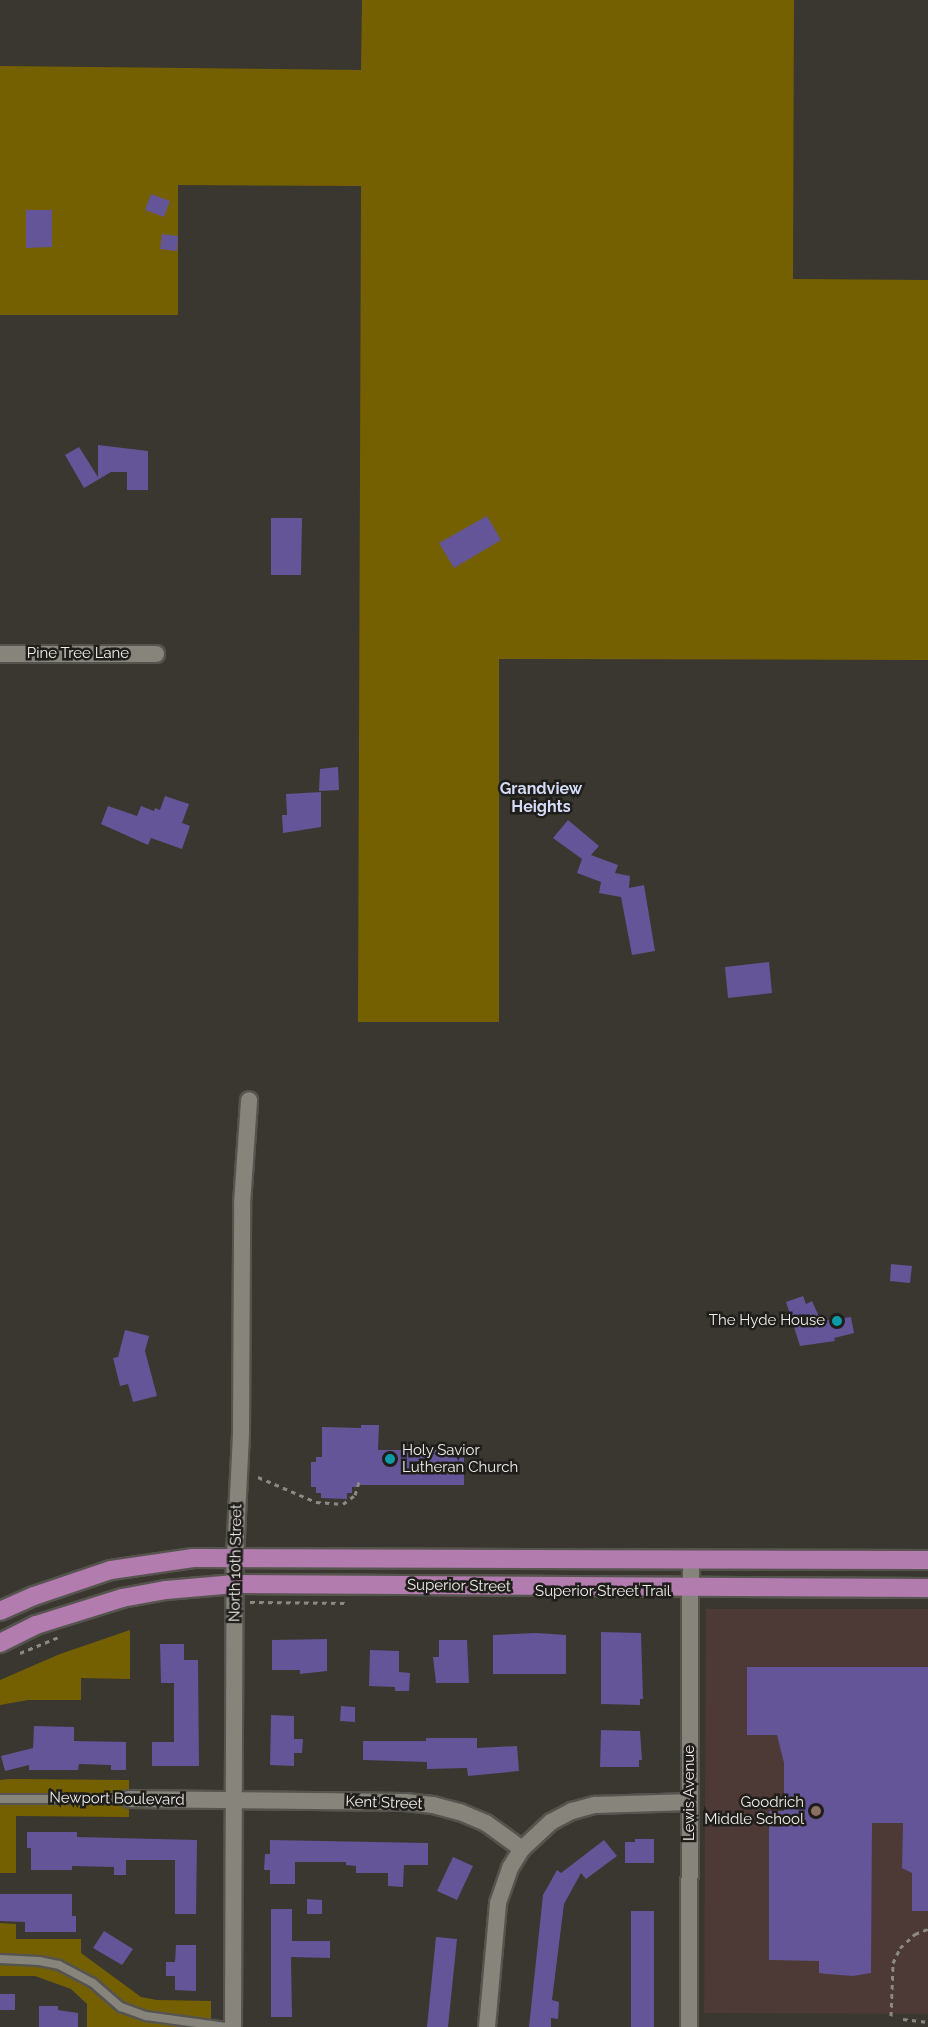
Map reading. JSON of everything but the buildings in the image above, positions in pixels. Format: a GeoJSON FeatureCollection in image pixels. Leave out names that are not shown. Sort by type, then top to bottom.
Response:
{"type":"FeatureCollection","features":[{"type":"Feature","properties":{"kind":"main road","name":"Superior Street"},"geometry":{"type":"LineString","coordinates":[[0,1611],[34,1596],[111,1570],[193,1558],[928,1560]]}},
{"type":"Feature","properties":{"kind":"main road","name":"Superior Street"},"geometry":{"type":"LineString","coordinates":[[0,1643],[36,1625],[122,1598],[190,1587],[235,1593],[928,1588]]}},
{"type":"Feature","properties":{"kind":"street","name":"Pine Tree Lane"},"geometry":{"type":"LineString","coordinates":[[0,654],[156,654]]}},
{"type":"Feature","properties":{"kind":"street","name":"North 10th Street"},"geometry":{"type":"LineString","coordinates":[[233,2027],[235,1557],[241,1432],[242,1204],[249,1100]]}},
{"type":"Feature","properties":{"kind":"street","name":"Lewis Avenue"},"geometry":{"type":"LineString","coordinates":[[689,2027],[691,1560]]}},
{"type":"Feature","properties":{"kind":"street","name":"Newport Boulevard"},"geometry":{"type":"LineString","coordinates":[[129,1799],[234,1801]]}},
{"type":"Feature","properties":{"kind":"street","name":"Kent Street"},"geometry":{"type":"LineString","coordinates":[[234,1801],[405,1802],[432,1805],[460,1812],[486,1823],[522,1849]]}},
{"type":"Feature","properties":{"kind":"street"},"geometry":{"type":"LineString","coordinates":[[487,2027],[498,1904],[510,1868],[522,1849],[551,1822],[595,1805],[690,1802]]}},
{"type":"Feature","properties":{"kind":"lane","name":"Newport Boulevard"},"geometry":{"type":"LineString","coordinates":[[0,1800],[13,1797],[129,1799]]}},
{"type":"Feature","properties":{"kind":"lane"},"geometry":{"type":"LineString","coordinates":[[0,1959],[39,1960],[59,1965],[93,1983],[121,2007],[146,2016],[226,2027]]}},
{"type":"Feature","properties":{"kind":"path"},"geometry":{"type":"LineString","coordinates":[[258,1477],[316,1502],[343,1504],[355,1496],[360,1479]]}},
{"type":"Feature","properties":{"kind":"path"},"geometry":{"type":"LineString","coordinates":[[235,1593],[352,1603]]}},
{"type":"Feature","properties":{"kind":"path"},"geometry":{"type":"LineString","coordinates":[[15,1656],[70,1632]]}},
{"type":"Feature","properties":{"kind":"path"},"geometry":{"type":"LineString","coordinates":[[891,2016],[893,1963],[900,1948],[915,1934],[928,1929]]}},
{"type":"Feature","properties":{"kind":"path"},"geometry":{"type":"LineString","coordinates":[[903,2019],[928,2022]]}},
{"type":"Feature","properties":{"kind":"shaded area"},"geometry":{"type":"Polygon","coordinates":[[[362,0],[794,0],[793,279],[928,280],[928,660],[499,659],[499,1022],[358,1022],[361,186],[178,185],[178,315],[0,315],[0,66],[361,70],[362,0]]]}},
{"type":"Feature","properties":{"kind":"shaded area","name":"Goodrich Middle School"},"geometry":{"type":"Polygon","coordinates":[[[706,1609],[928,1609],[928,2014],[704,2013],[706,1609]]]}},
{"type":"Feature","properties":{"kind":"shaded area"},"geometry":{"type":"Polygon","coordinates":[[[130,1630],[130,1679],[81,1678],[81,1700],[28,1700],[0,1705],[0,1680],[60,1654],[130,1630]]]}},
{"type":"Feature","properties":{"kind":"shaded area"},"geometry":{"type":"Polygon","coordinates":[[[0,1780],[129,1780],[129,1817],[16,1816],[16,1873],[0,1873],[0,1780]]]}},
{"type":"Feature","properties":{"kind":"shaded area"},"geometry":{"type":"Polygon","coordinates":[[[0,1923],[16,1924],[16,1939],[81,1939],[81,1953],[141,1997],[157,2000],[211,2001],[211,2027],[87,2027],[87,2004],[71,1989],[35,1976],[0,1976],[0,1923]]]}},
{"type":"Feature","properties":{"kind":"place","name":"The Hyde House"},"geometry":{"type":"Point","coordinates":[837,1321]}},
{"type":"Feature","properties":{"kind":"place","name":"Holy Savior Lutheran Church"},"geometry":{"type":"Point","coordinates":[390,1459]}},
{"type":"Feature","properties":{"kind":"place","name":"Goodrich Middle School"},"geometry":{"type":"Point","coordinates":[816,1811]}},
{"type":"Feature","properties":{"kind":"district","name":"Grandview Heights"},"geometry":{"type":"Point","coordinates":[541,798]}}]}
